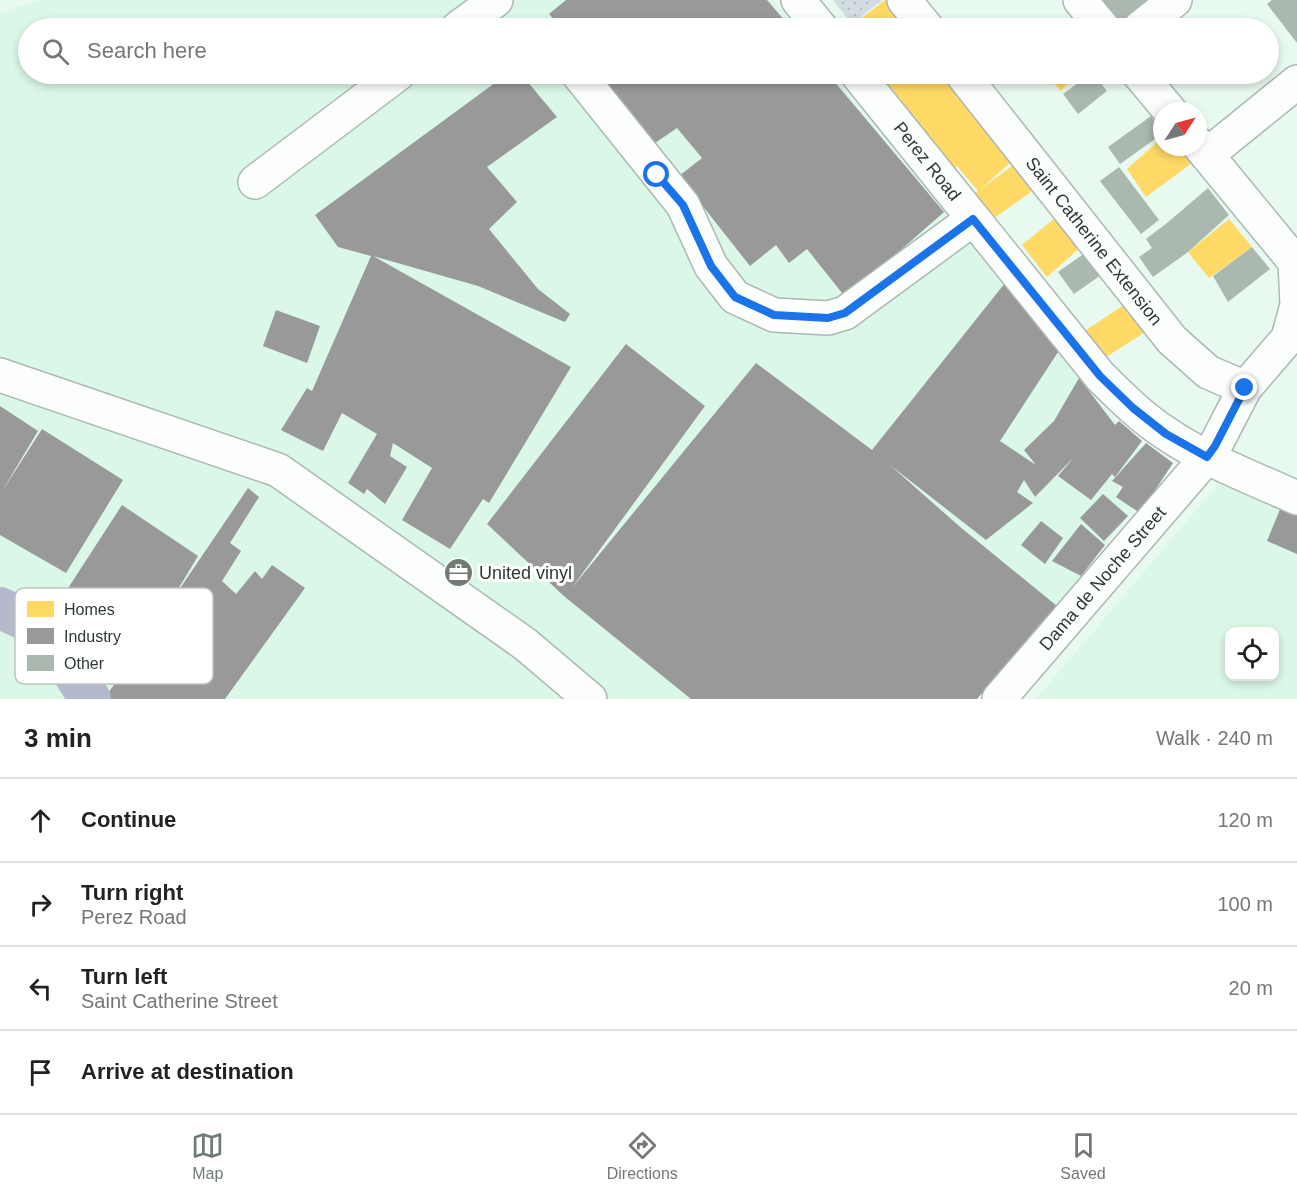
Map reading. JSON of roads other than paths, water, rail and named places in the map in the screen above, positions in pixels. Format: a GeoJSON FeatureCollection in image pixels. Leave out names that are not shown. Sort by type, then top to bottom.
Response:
{"type":"FeatureCollection","features":[{"type":"Feature","properties":{"kind":"street"},"geometry":{"type":"LineString","coordinates":[[472,18],[496,0]]}},
{"type":"Feature","properties":{"kind":"street"},"geometry":{"type":"LineString","coordinates":[[798,0],[813,18]]}},
{"type":"Feature","properties":{"kind":"street"},"geometry":{"type":"LineString","coordinates":[[904,0],[919,18]]}},
{"type":"Feature","properties":{"kind":"street"},"geometry":{"type":"LineString","coordinates":[[1080,0],[1094,18]]}},
{"type":"Feature","properties":{"kind":"street"},"geometry":{"type":"LineString","coordinates":[[1152,18],[1175,0]]}},
{"type":"Feature","properties":{"kind":"street"},"geometry":{"type":"LineString","coordinates":[[1207,146],[1297,82]]}},
{"type":"Feature","properties":{"kind":"street"},"geometry":{"type":"LineString","coordinates":[[255,182],[385,84]]}},
{"type":"Feature","properties":{"kind":"street"},"geometry":{"type":"LineString","coordinates":[[586,84],[683,205],[711,266],[735,297],[774,315],[828,318],[845,313],[973,219]]}},
{"type":"Feature","properties":{"kind":"street","name":"Perez Road"},"geometry":{"type":"LineString","coordinates":[[865,84],[1100,376],[1133,408],[1166,434],[1207,457],[1297,498]]}},
{"type":"Feature","properties":{"kind":"street","name":"Saint Catherine Extension"},"geometry":{"type":"LineString","coordinates":[[970,84],[1172,340],[1208,372],[1245,388]]}},
{"type":"Feature","properties":{"kind":"street"},"geometry":{"type":"LineString","coordinates":[[1147,84],[1162,102]]}},
{"type":"Feature","properties":{"kind":"street"},"geometry":{"type":"LineString","coordinates":[[1207,156],[1296,261]]}},
{"type":"Feature","properties":{"kind":"street","name":"Dama de Noche Street"},"geometry":{"type":"LineString","coordinates":[[999,699],[1215,446],[1245,388],[1287,338],[1297,305],[1296,261]]}},
{"type":"Feature","properties":{"kind":"street"},"geometry":{"type":"LineString","coordinates":[[0,375],[278,470],[525,644],[590,699]]}},
{"type":"Feature","properties":{"kind":"waterway"},"geometry":{"type":"LineString","coordinates":[[0,608],[15,615]]}},
{"type":"Feature","properties":{"kind":"waterway"},"geometry":{"type":"LineString","coordinates":[[81,684],[90,699]]}},
{"type":"Feature","properties":{"kind":"place","name":"United vinyl"},"geometry":{"type":"Point","coordinates":[458,573]}}]}
